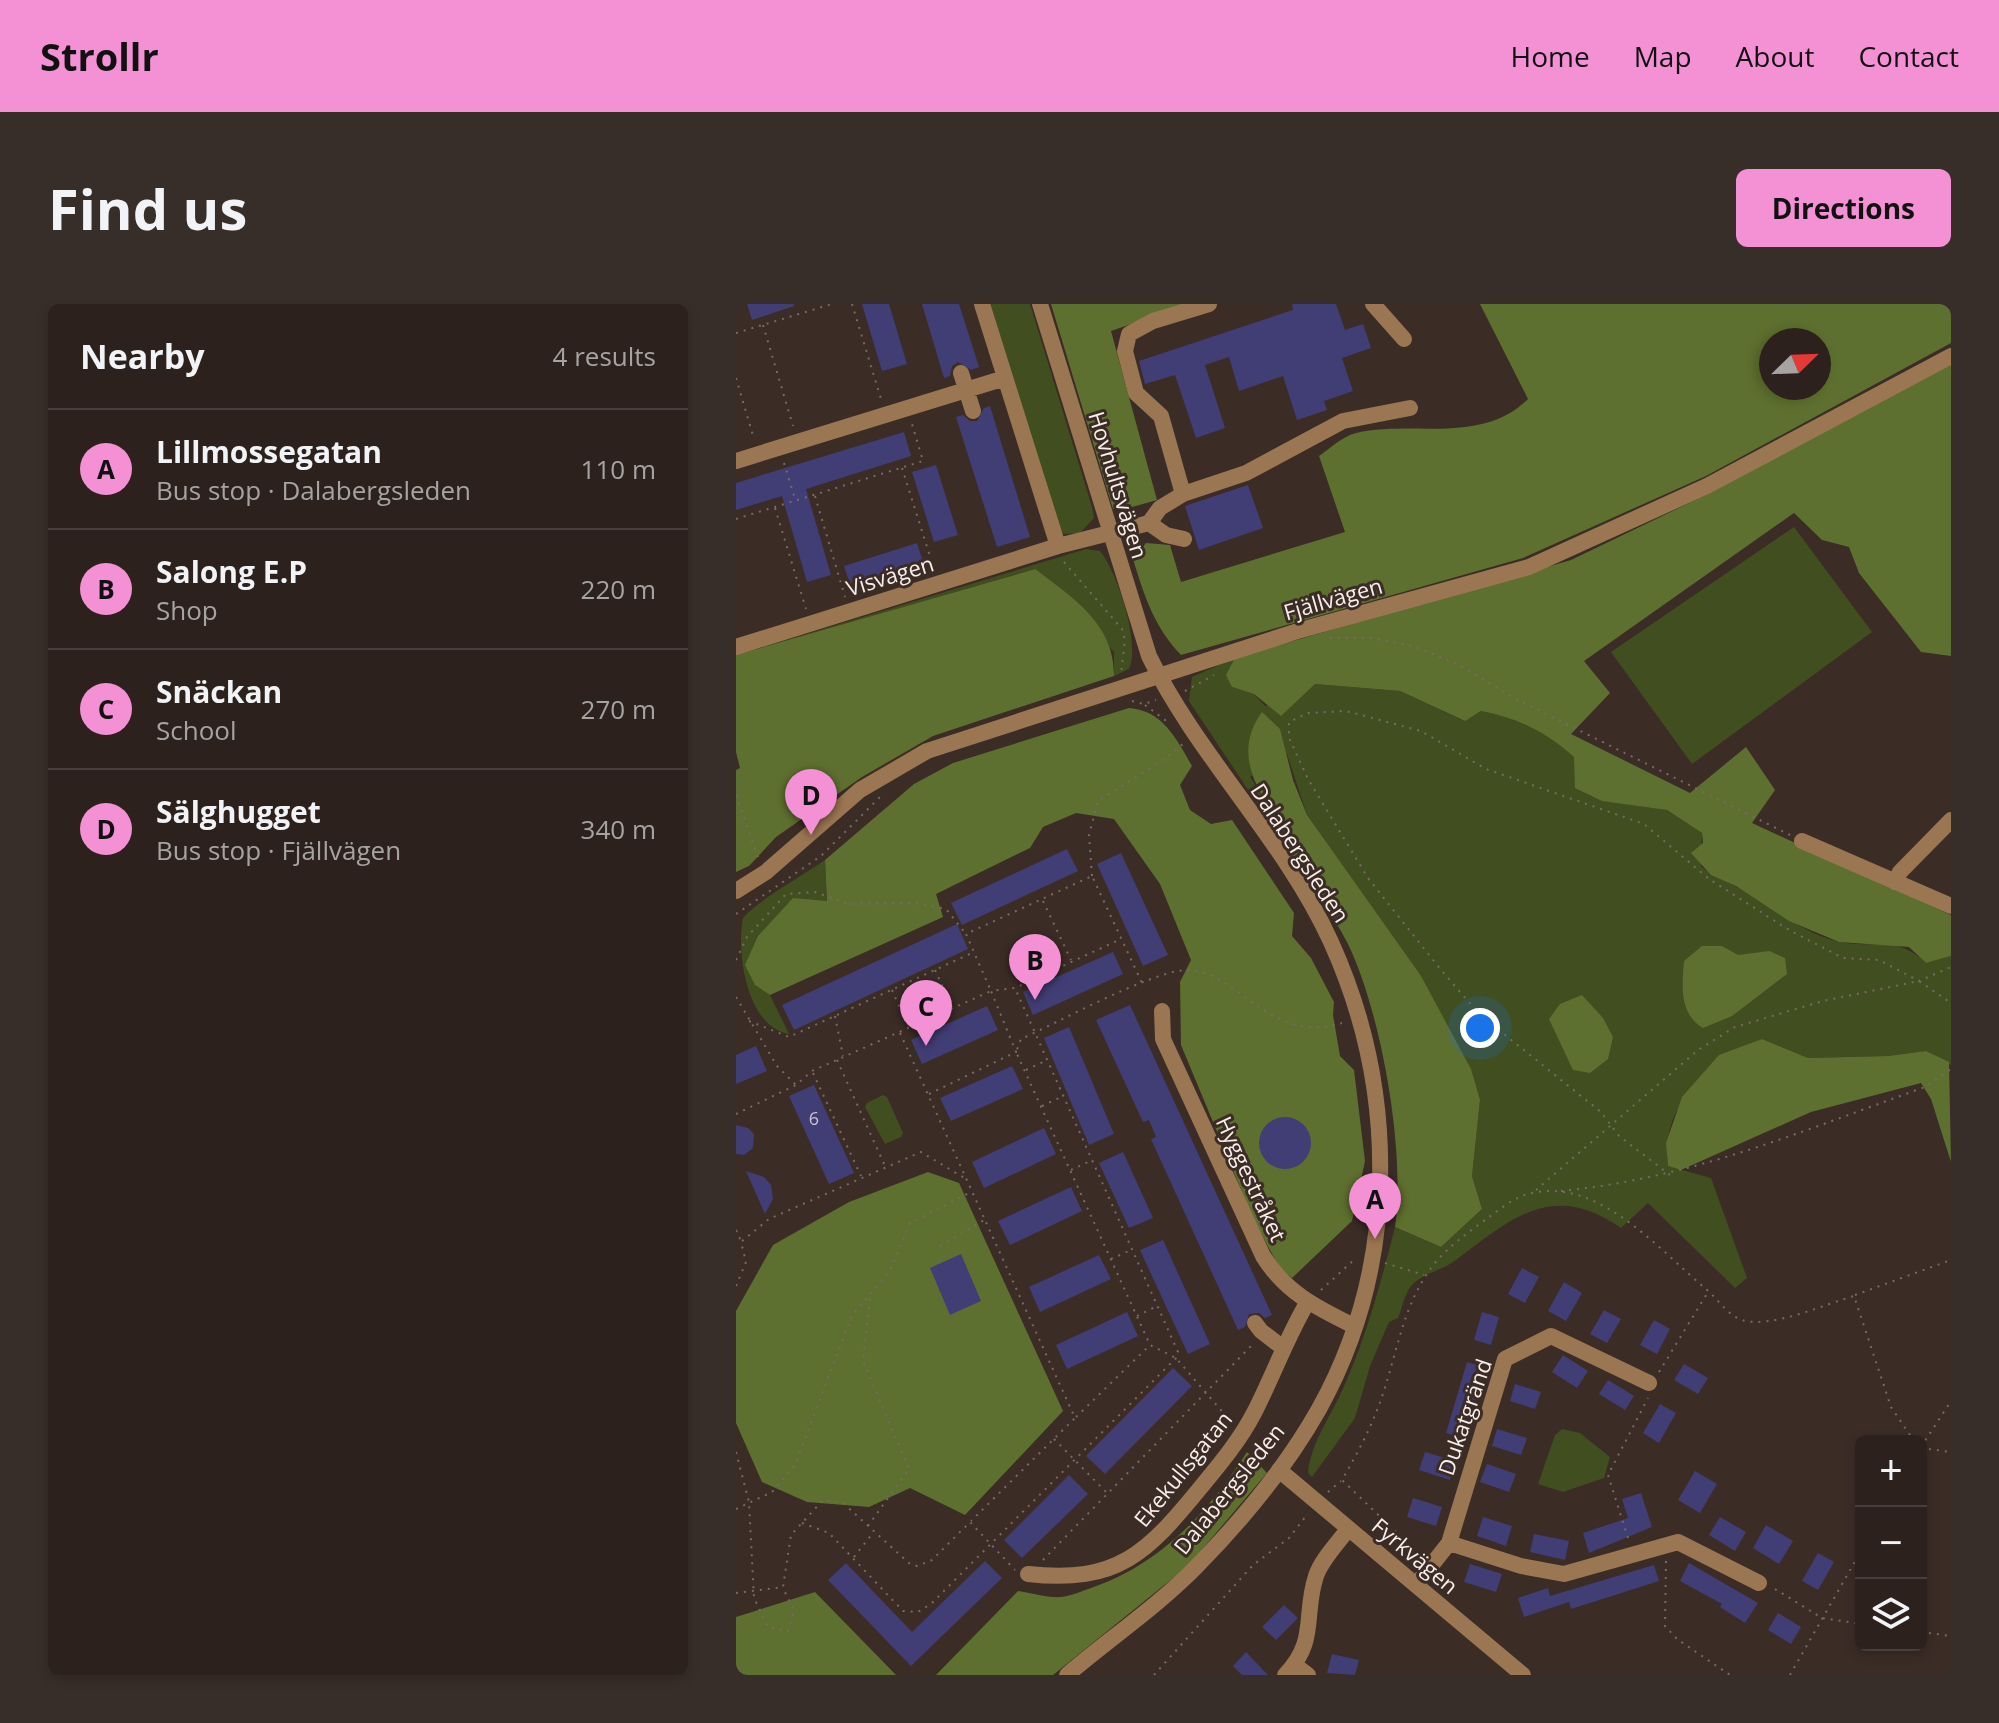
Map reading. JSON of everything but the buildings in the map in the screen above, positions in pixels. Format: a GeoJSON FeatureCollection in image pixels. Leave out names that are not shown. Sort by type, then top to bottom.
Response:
{"type":"FeatureCollection","features":[{"type":"Feature","properties":{"kind":"street"},"geometry":{"type":"LineString","coordinates":[[982,304],[1058,546]]}},
{"type":"Feature","properties":{"kind":"street","name":"Hovhultsvägen"},"geometry":{"type":"LineString","coordinates":[[1040,304],[1136,617],[1159,676]]}},
{"type":"Feature","properties":{"kind":"street"},"geometry":{"type":"LineString","coordinates":[[1183,494],[1161,416],[1136,393],[1125,351],[1129,334],[1153,321],[1209,304]]}},
{"type":"Feature","properties":{"kind":"street"},"geometry":{"type":"LineString","coordinates":[[1373,304],[1404,339]]}},
{"type":"Feature","properties":{"kind":"street","name":"Fjällvägen"},"geometry":{"type":"LineString","coordinates":[[736,891],[766,872],[860,790],[909,760],[957,740],[1315,626],[1529,567],[1568,552],[1707,486],[1951,356]]}},
{"type":"Feature","properties":{"kind":"street"},"geometry":{"type":"LineString","coordinates":[[961,373],[973,411]]}},
{"type":"Feature","properties":{"kind":"street"},"geometry":{"type":"LineString","coordinates":[[736,461],[1005,378]]}},
{"type":"Feature","properties":{"kind":"street"},"geometry":{"type":"LineString","coordinates":[[1184,539],[1166,535],[1149,523],[1160,508],[1183,494],[1246,473],[1343,421],[1410,408]]}},
{"type":"Feature","properties":{"kind":"street","name":"Visvägen"},"geometry":{"type":"LineString","coordinates":[[736,647],[938,584],[1016,550],[1058,546],[1149,523]]}},
{"type":"Feature","properties":{"kind":"street","name":"Dalabergsleden"},"geometry":{"type":"LineString","coordinates":[[1067,1675],[1195,1568],[1279,1470],[1319,1408],[1354,1326],[1372,1258],[1382,1196],[1374,1082],[1348,986],[1330,940],[1287,866],[1169,696],[1159,676]]}},
{"type":"Feature","properties":{"kind":"street"},"geometry":{"type":"LineString","coordinates":[[1895,882],[1900,872],[1951,820]]}},
{"type":"Feature","properties":{"kind":"street"},"geometry":{"type":"LineString","coordinates":[[1802,841],[1951,906]]}},
{"type":"Feature","properties":{"kind":"street","name":"Hyggestråket"},"geometry":{"type":"LineString","coordinates":[[1162,1011],[1163,1039],[1184,1104],[1225,1194],[1272,1272],[1307,1303],[1354,1326]]}},
{"type":"Feature","properties":{"kind":"street","name":"Ekekullsgatan"},"geometry":{"type":"LineString","coordinates":[[1028,1574],[1087,1576],[1126,1562],[1159,1538],[1242,1433],[1260,1401],[1282,1347],[1307,1303]]}},
{"type":"Feature","properties":{"kind":"street"},"geometry":{"type":"LineString","coordinates":[[1255,1323],[1282,1347]]}},
{"type":"Feature","properties":{"kind":"street","name":"Dukatgränd"},"geometry":{"type":"LineString","coordinates":[[1416,1585],[1449,1543],[1505,1359],[1551,1336],[1649,1383]]}},
{"type":"Feature","properties":{"kind":"street","name":"Fyrkvägen"},"geometry":{"type":"LineString","coordinates":[[1279,1470],[1523,1675]]}},
{"type":"Feature","properties":{"kind":"street"},"geometry":{"type":"LineString","coordinates":[[1296,1672],[1310,1633],[1317,1572],[1348,1529]]}},
{"type":"Feature","properties":{"kind":"street"},"geometry":{"type":"LineString","coordinates":[[1449,1543],[1521,1566],[1564,1574],[1678,1542],[1759,1583]]}},
{"type":"Feature","properties":{"kind":"path"},"geometry":{"type":"LineString","coordinates":[[736,333],[832,304]]}},
{"type":"Feature","properties":{"kind":"path"},"geometry":{"type":"LineString","coordinates":[[852,304],[886,415]]}},
{"type":"Feature","properties":{"kind":"path"},"geometry":{"type":"LineString","coordinates":[[763,325],[798,442]]}},
{"type":"Feature","properties":{"kind":"path"},"geometry":{"type":"LineString","coordinates":[[736,378],[759,454]]}},
{"type":"Feature","properties":{"kind":"path"},"geometry":{"type":"LineString","coordinates":[[736,519],[923,461],[907,408]]}},
{"type":"Feature","properties":{"kind":"path"},"geometry":{"type":"LineString","coordinates":[[779,448],[796,500]]}},
{"type":"Feature","properties":{"kind":"path"},"geometry":{"type":"LineString","coordinates":[[902,467],[938,584]]}},
{"type":"Feature","properties":{"kind":"path"},"geometry":{"type":"LineString","coordinates":[[814,494],[850,612]]}},
{"type":"Feature","properties":{"kind":"path"},"geometry":{"type":"LineString","coordinates":[[774,507],[810,624]]}},
{"type":"Feature","properties":{"kind":"path"},"geometry":{"type":"LineString","coordinates":[[1058,546],[1061,559],[1122,629],[1125,640],[1120,667],[1130,701],[1144,704],[1169,724]]}},
{"type":"Feature","properties":{"kind":"path"},"geometry":{"type":"LineString","coordinates":[[1324,639],[1371,638],[1413,646],[1459,665],[1516,699],[1802,841]]}},
{"type":"Feature","properties":{"kind":"path"},"geometry":{"type":"LineString","coordinates":[[1144,704],[1192,689],[1224,670]]}},
{"type":"Feature","properties":{"kind":"path"},"geometry":{"type":"LineString","coordinates":[[1670,1175],[1619,1136],[1601,1112],[1480,1015],[1441,970],[1368,878],[1308,779],[1289,738],[1289,722],[1308,713],[1346,711],[1421,731],[1486,769],[1644,824],[1709,879],[1789,930],[1843,958],[1879,960],[1919,981],[1951,1003]]}},
{"type":"Feature","properties":{"kind":"path"},"geometry":{"type":"LineString","coordinates":[[1142,984],[1092,876],[1089,835],[1098,801],[1166,758],[1185,742],[1189,747]]}},
{"type":"Feature","properties":{"kind":"path"},"geometry":{"type":"LineString","coordinates":[[736,914],[821,856],[868,806],[891,788]]}},
{"type":"Feature","properties":{"kind":"path"},"geometry":{"type":"LineString","coordinates":[[736,795],[752,831],[759,862],[766,872]]}},
{"type":"Feature","properties":{"kind":"path"},"geometry":{"type":"LineString","coordinates":[[966,934],[1092,876]]}},
{"type":"Feature","properties":{"kind":"path"},"geometry":{"type":"LineString","coordinates":[[778,888],[784,896]]}},
{"type":"Feature","properties":{"kind":"path"},"geometry":{"type":"LineString","coordinates":[[736,961],[747,937],[784,896],[815,892],[848,904],[914,903],[946,909],[966,934],[1024,1070],[1150,1345],[1176,1358],[1262,1457],[1279,1470]]}},
{"type":"Feature","properties":{"kind":"path"},"geometry":{"type":"LineString","coordinates":[[1042,899],[1071,961]]}},
{"type":"Feature","properties":{"kind":"path"},"geometry":{"type":"LineString","coordinates":[[736,1114],[796,1085],[812,1071],[991,991],[1015,988],[1121,939]]}},
{"type":"Feature","properties":{"kind":"path"},"geometry":{"type":"LineString","coordinates":[[749,1021],[789,1037],[974,952]]}},
{"type":"Feature","properties":{"kind":"path"},"geometry":{"type":"LineString","coordinates":[[1328,1492],[1342,1480],[1379,1407],[1408,1310],[1427,1276],[1452,1245],[1496,1212],[1534,1192],[1698,1050],[1735,1027],[1823,1001],[1919,981],[1951,967]]}},
{"type":"Feature","properties":{"kind":"path"},"geometry":{"type":"LineString","coordinates":[[935,970],[952,1008]]}},
{"type":"Feature","properties":{"kind":"path"},"geometry":{"type":"LineString","coordinates":[[928,1094],[1016,1052],[1021,1039],[1142,984],[1186,970],[1213,978],[1265,1013],[1294,1024],[1316,1028],[1347,1022]]}},
{"type":"Feature","properties":{"kind":"path"},"geometry":{"type":"LineString","coordinates":[[802,1523],[829,1533],[903,1611],[911,1613],[932,1603],[1176,1358],[1178,1352],[1032,1034],[1015,988]]}},
{"type":"Feature","properties":{"kind":"path"},"geometry":{"type":"LineString","coordinates":[[892,990],[909,1028]]}},
{"type":"Feature","properties":{"kind":"path"},"geometry":{"type":"LineString","coordinates":[[736,997],[777,1066],[796,1085]]}},
{"type":"Feature","properties":{"kind":"path"},"geometry":{"type":"LineString","coordinates":[[736,1011],[742,1008]]}},
{"type":"Feature","properties":{"kind":"path"},"geometry":{"type":"LineString","coordinates":[[835,1016],[843,1057]]}},
{"type":"Feature","properties":{"kind":"path"},"geometry":{"type":"LineString","coordinates":[[899,1032],[1075,1418]]}},
{"type":"Feature","properties":{"kind":"path"},"geometry":{"type":"LineString","coordinates":[[837,1060],[886,1167]]}},
{"type":"Feature","properties":{"kind":"path"},"geometry":{"type":"LineString","coordinates":[[1024,1070],[1045,1061]]}},
{"type":"Feature","properties":{"kind":"path"},"geometry":{"type":"LineString","coordinates":[[1534,1192],[1670,1175],[1925,1087],[1951,1069]]}},
{"type":"Feature","properties":{"kind":"path"},"geometry":{"type":"LineString","coordinates":[[812,1071],[861,1177]]}},
{"type":"Feature","properties":{"kind":"path"},"geometry":{"type":"LineString","coordinates":[[1041,1106],[1061,1097]]}},
{"type":"Feature","properties":{"kind":"path"},"geometry":{"type":"LineString","coordinates":[[741,1242],[769,1219],[921,1152],[967,1179]]}},
{"type":"Feature","properties":{"kind":"path"},"geometry":{"type":"LineString","coordinates":[[1070,1170],[1090,1161]]}},
{"type":"Feature","properties":{"kind":"path"},"geometry":{"type":"LineString","coordinates":[[1560,1191],[1595,1202],[1620,1216],[1708,1291],[1729,1313],[1745,1321],[1771,1321],[1854,1296],[1951,1260]]}},
{"type":"Feature","properties":{"kind":"path"},"geometry":{"type":"LineString","coordinates":[[736,1509],[772,1492],[795,1465],[852,1315],[890,1271],[910,1223],[972,1192]]}},
{"type":"Feature","properties":{"kind":"path"},"geometry":{"type":"LineString","coordinates":[[940,1246],[985,1219]]}},
{"type":"Feature","properties":{"kind":"path"},"geometry":{"type":"LineString","coordinates":[[736,1230],[746,1262],[736,1286]]}},
{"type":"Feature","properties":{"kind":"path"},"geometry":{"type":"LineString","coordinates":[[1110,1259],[1131,1250]]}},
{"type":"Feature","properties":{"kind":"path"},"geometry":{"type":"LineString","coordinates":[[1307,1303],[1359,1255],[1427,1276]]}},
{"type":"Feature","properties":{"kind":"path"},"geometry":{"type":"LineString","coordinates":[[1633,1555],[1608,1475],[1648,1396],[1649,1383],[1666,1365],[1708,1291]]}},
{"type":"Feature","properties":{"kind":"path"},"geometry":{"type":"LineString","coordinates":[[868,1527],[909,1469],[863,1361],[870,1295]]}},
{"type":"Feature","properties":{"kind":"path"},"geometry":{"type":"LineString","coordinates":[[1854,1296],[1891,1407],[1910,1435]]}},
{"type":"Feature","properties":{"kind":"path"},"geometry":{"type":"LineString","coordinates":[[1136,1316],[1157,1306]]}},
{"type":"Feature","properties":{"kind":"path"},"geometry":{"type":"LineString","coordinates":[[970,1522],[1013,1569],[1028,1574],[1207,1395],[1248,1348],[1267,1336]]}},
{"type":"Feature","properties":{"kind":"path"},"geometry":{"type":"LineString","coordinates":[[736,1452],[749,1502],[753,1592],[768,1627],[788,1631],[794,1611],[783,1587],[791,1535],[823,1500],[843,1503],[903,1559],[917,1566],[932,1560],[1150,1345]]}},
{"type":"Feature","properties":{"kind":"path"},"geometry":{"type":"LineString","coordinates":[[1927,1438],[1951,1401]]}},
{"type":"Feature","properties":{"kind":"path"},"geometry":{"type":"LineString","coordinates":[[1054,1439],[1109,1495]]}},
{"type":"Feature","properties":{"kind":"path"},"geometry":{"type":"LineString","coordinates":[[1927,1448],[1951,1452]]}},
{"type":"Feature","properties":{"kind":"path"},"geometry":{"type":"LineString","coordinates":[[1342,1480],[1416,1552],[1433,1564]]}},
{"type":"Feature","properties":{"kind":"path"},"geometry":{"type":"LineString","coordinates":[[1154,1675],[1235,1584],[1289,1538],[1306,1516]]}},
{"type":"Feature","properties":{"kind":"path"},"geometry":{"type":"LineString","coordinates":[[853,1558],[874,1532]]}},
{"type":"Feature","properties":{"kind":"path"},"geometry":{"type":"LineString","coordinates":[[1667,1545],[1665,1626],[1677,1639],[1730,1675]]}},
{"type":"Feature","properties":{"kind":"path"},"geometry":{"type":"LineString","coordinates":[[1790,1675],[1855,1561]]}},
{"type":"Feature","properties":{"kind":"path"},"geometry":{"type":"LineString","coordinates":[[1759,1583],[1822,1618],[1855,1623]]}},
{"type":"Feature","properties":{"kind":"path"},"geometry":{"type":"LineString","coordinates":[[736,1593],[783,1587]]}},
{"type":"Feature","properties":{"kind":"path"},"geometry":{"type":"LineString","coordinates":[[1927,1633],[1951,1636]]}},
{"type":"Feature","properties":{"kind":"green space"},"geometry":{"type":"Polygon","coordinates":[[[989,304],[1030,304],[1092,507],[1094,518],[1080,533],[1064,534],[1057,527],[989,304]]]}},
{"type":"Feature","properties":{"kind":"green space"},"geometry":{"type":"Polygon","coordinates":[[[1051,304],[1189,304],[1111,331],[1157,500],[1125,509],[1113,509],[1051,304]]]}},
{"type":"Feature","properties":{"kind":"green space"},"geometry":{"type":"Polygon","coordinates":[[[1480,304],[1951,304],[1951,343],[1706,476],[1523,558],[1181,655],[1157,622],[1133,559],[1146,543],[1170,545],[1181,582],[1345,532],[1319,456],[1336,443],[1356,433],[1378,430],[1468,427],[1509,413],[1528,399],[1480,304]]]}},
{"type":"Feature","properties":{"kind":"green space"},"geometry":{"type":"Polygon","coordinates":[[[1951,363],[1951,656],[1921,652],[1859,573],[1849,547],[1822,540],[1794,513],[1584,661],[1610,693],[1571,734],[1690,793],[1746,747],[1775,790],[1752,823],[1951,915],[1951,956],[1926,963],[1909,947],[1839,942],[1789,921],[1736,886],[1711,875],[1691,853],[1703,843],[1702,833],[1667,810],[1602,801],[1575,788],[1574,757],[1542,733],[1519,722],[1481,711],[1465,721],[1400,691],[1315,684],[1281,716],[1254,694],[1232,687],[1226,675],[1235,658],[1571,560],[1710,493],[1951,363]]]}},
{"type":"Feature","properties":{"kind":"green space"},"geometry":{"type":"Polygon","coordinates":[[[1794,527],[1872,632],[1692,764],[1611,652],[1794,527]]]}},
{"type":"Feature","properties":{"kind":"green space"},"geometry":{"type":"Polygon","coordinates":[[[1086,549],[1100,551],[1107,561],[1130,626],[1132,658],[1129,669],[1114,676],[1114,652],[1034,569],[744,653],[1086,549]]]}},
{"type":"Feature","properties":{"kind":"green space"},"geometry":{"type":"Polygon","coordinates":[[[1035,569],[1077,601],[1099,627],[1107,641],[1114,676],[933,736],[862,777],[776,837],[749,866],[736,872],[736,770],[740,768],[736,752],[736,655],[1035,569]]]}},
{"type":"Feature","properties":{"kind":"green space"},"geometry":{"type":"Polygon","coordinates":[[[1235,658],[1232,687],[1254,694],[1265,706],[1296,699],[1315,684],[1400,691],[1464,721],[1481,711],[1502,715],[1548,733],[1574,757],[1644,805],[1667,810],[1702,833],[1701,866],[1799,926],[1840,942],[1895,946],[1915,954],[1926,963],[1951,956],[1951,1065],[1926,1051],[1888,1056],[1808,1058],[1762,1039],[1693,1089],[1681,1104],[1668,1141],[1668,1166],[1711,1178],[1747,1278],[1735,1288],[1648,1203],[1621,1228],[1597,1214],[1574,1207],[1554,1206],[1534,1210],[1410,1287],[1398,1318],[1389,1322],[1370,1366],[1355,1418],[1312,1477],[1308,1473],[1313,1452],[1358,1353],[1395,1227],[1441,1247],[1482,1209],[1472,1176],[1480,1100],[1362,895],[1307,815],[1287,754],[1250,777],[1294,844],[1288,850],[1189,701],[1192,677],[1235,658]]]}},
{"type":"Feature","properties":{"kind":"green space"},"geometry":{"type":"Polygon","coordinates":[[[1129,708],[1151,714],[1167,728],[1192,766],[1180,785],[1190,810],[1211,824],[1232,820],[1294,913],[1292,936],[1311,958],[1334,1002],[1333,1015],[1340,1056],[1354,1070],[1365,1161],[1352,1221],[1292,1278],[1280,1269],[1253,1218],[1181,1045],[1180,982],[1191,960],[1160,884],[1114,819],[1076,813],[1043,827],[1030,848],[936,894],[943,917],[770,995],[755,985],[745,965],[758,936],[793,898],[827,901],[825,860],[914,784],[953,763],[1129,708]]]}},
{"type":"Feature","properties":{"kind":"green space"},"geometry":{"type":"Polygon","coordinates":[[[1262,712],[1280,729],[1293,780],[1307,815],[1421,976],[1471,1069],[1480,1100],[1472,1176],[1482,1209],[1441,1247],[1395,1227],[1397,1161],[1394,1122],[1371,1006],[1348,944],[1288,850],[1294,843],[1255,780],[1248,747],[1252,730],[1262,712]]]}},
{"type":"Feature","properties":{"kind":"green space"},"geometry":{"type":"Polygon","coordinates":[[[825,860],[827,902],[755,985],[770,995],[789,1034],[774,1028],[754,1003],[743,967],[743,918],[825,860]]]}},
{"type":"Feature","properties":{"kind":"green space"},"geometry":{"type":"Polygon","coordinates":[[[1702,946],[1722,946],[1738,955],[1769,951],[1785,958],[1787,974],[1732,1016],[1703,1028],[1690,1015],[1683,989],[1684,961],[1702,946]]]}},
{"type":"Feature","properties":{"kind":"green space"},"geometry":{"type":"Polygon","coordinates":[[[1582,995],[1603,1018],[1613,1037],[1608,1059],[1590,1073],[1573,1070],[1549,1019],[1560,1004],[1582,995]]]}},
{"type":"Feature","properties":{"kind":"green space"},"geometry":{"type":"Polygon","coordinates":[[[1762,1039],[1808,1058],[1888,1056],[1926,1051],[1949,1062],[1951,1162],[1931,1099],[1921,1083],[1811,1112],[1681,1170],[1668,1166],[1666,1143],[1682,1097],[1719,1055],[1762,1039]]]}},
{"type":"Feature","properties":{"kind":"green space"},"geometry":{"type":"Polygon","coordinates":[[[883,1095],[887,1097],[903,1133],[885,1144],[865,1107],[883,1095]]]}},
{"type":"Feature","properties":{"kind":"green space"},"geometry":{"type":"Polygon","coordinates":[[[928,1172],[959,1183],[1063,1411],[965,1515],[910,1488],[869,1507],[807,1502],[762,1482],[736,1423],[736,1311],[773,1245],[849,1202],[928,1172]]]}},
{"type":"Feature","properties":{"kind":"green space"},"geometry":{"type":"Polygon","coordinates":[[[1562,1429],[1580,1433],[1610,1457],[1604,1478],[1563,1492],[1538,1484],[1555,1435],[1562,1429]]]}},
{"type":"Feature","properties":{"kind":"green space"},"geometry":{"type":"Polygon","coordinates":[[[1247,1452],[1267,1473],[1188,1566],[1053,1675],[936,1675],[1018,1591],[1056,1597],[1073,1595],[1116,1578],[1161,1550],[1199,1515],[1247,1452]]]}},
{"type":"Feature","properties":{"kind":"green space"},"geometry":{"type":"Polygon","coordinates":[[[815,1592],[896,1675],[736,1675],[736,1617],[815,1592]]]}},
{"type":"Feature","properties":{"kind":"place","name":"Sälghugget"},"geometry":{"type":"Point","coordinates":[811,835]}},
{"type":"Feature","properties":{"kind":"place","name":"Salong E.P"},"geometry":{"type":"Point","coordinates":[1035,1000]}},
{"type":"Feature","properties":{"kind":"place","name":"Snäckan"},"geometry":{"type":"Point","coordinates":[926,1046]}},
{"type":"Feature","properties":{"kind":"place","name":"Lillmossegatan"},"geometry":{"type":"Point","coordinates":[1375,1239]}}]}
